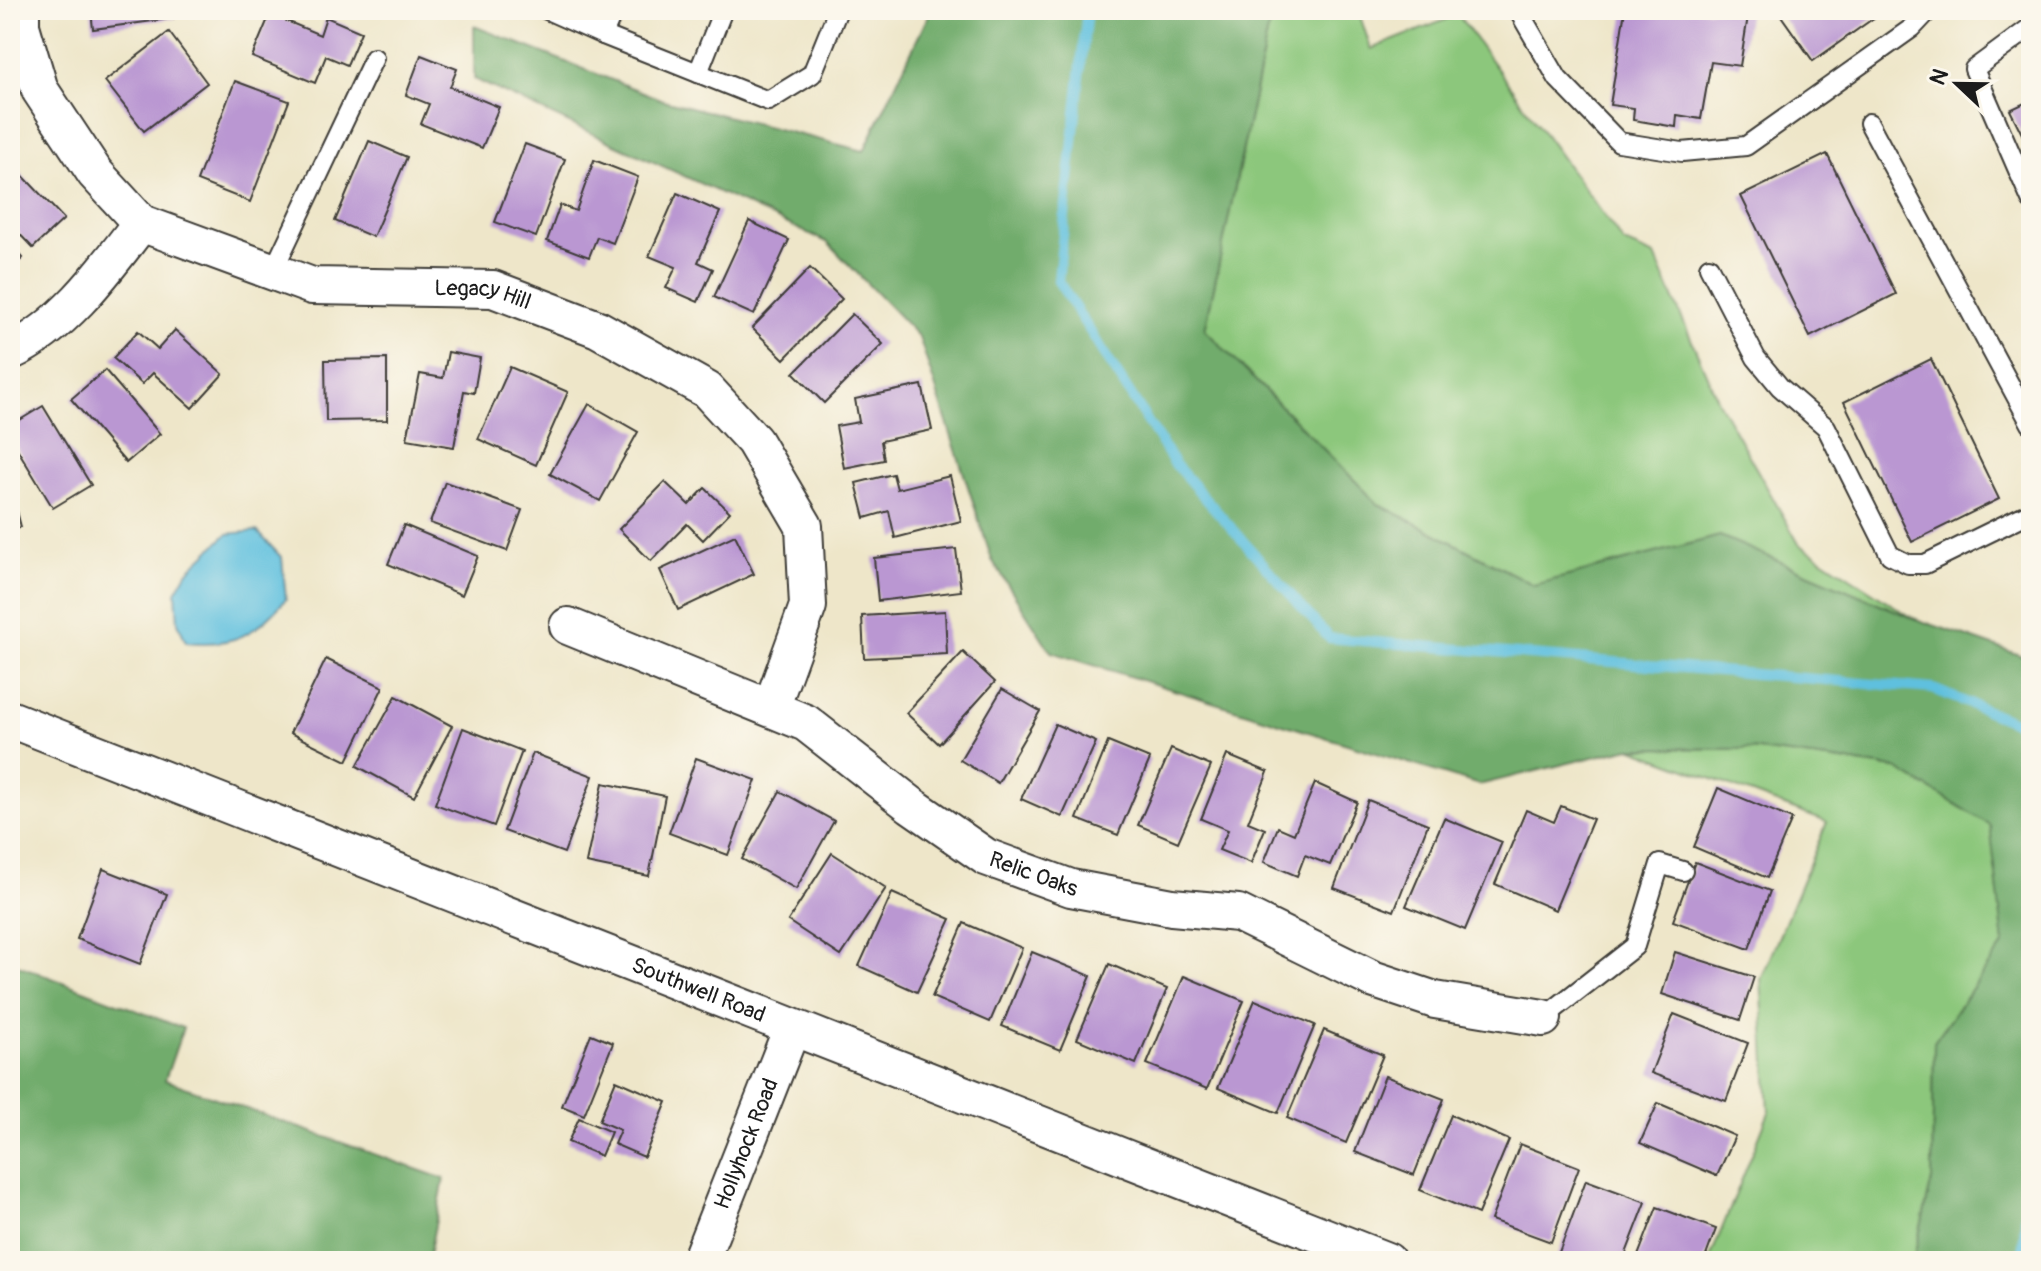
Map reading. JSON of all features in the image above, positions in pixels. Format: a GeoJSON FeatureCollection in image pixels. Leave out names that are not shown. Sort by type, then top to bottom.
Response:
{"type":"FeatureCollection","features":[{"type":"Feature","properties":{"kind":"street","name":"Legacy Hill"},"geometry":{"type":"LineString","coordinates":[[21,10],[21,26],[40,90],[95,173],[141,223],[312,286],[493,289],[598,329],[707,390],[754,441],[804,526],[808,606],[771,708]]}},
{"type":"Feature","properties":{"kind":"street"},"geometry":{"type":"LineString","coordinates":[[10,352],[32,341],[99,278],[141,223]]}},
{"type":"Feature","properties":{"kind":"street","name":"Relic Oaks"},"geometry":{"type":"LineString","coordinates":[[568,626],[806,723],[911,805],[986,857],[1071,888],[1172,907],[1238,913],[1372,979],[1435,1000],[1543,1018]]}},
{"type":"Feature","properties":{"kind":"street","name":"Southwell Road"},"geometry":{"type":"LineString","coordinates":[[10,719],[1387,1261]]}},
{"type":"Feature","properties":{"kind":"street","name":"Hollyhock Road"},"geometry":{"type":"LineString","coordinates":[[700,1261],[792,1028]]}},
{"type":"Feature","properties":{"kind":"lane"},"geometry":{"type":"LineString","coordinates":[[547,10],[768,101],[812,74],[838,10]]}},
{"type":"Feature","properties":{"kind":"lane"},"geometry":{"type":"LineString","coordinates":[[603,35],[614,10]]}},
{"type":"Feature","properties":{"kind":"lane"},"geometry":{"type":"LineString","coordinates":[[698,73],[723,10]]}},
{"type":"Feature","properties":{"kind":"lane"},"geometry":{"type":"LineString","coordinates":[[1518,10],[1558,79],[1619,142],[1682,152],[1746,146],[1912,28],[1929,10]]}},
{"type":"Feature","properties":{"kind":"lane"},"geometry":{"type":"LineString","coordinates":[[2031,27],[1974,69],[2031,200]]}},
{"type":"Feature","properties":{"kind":"lane"},"geometry":{"type":"LineString","coordinates":[[273,271],[374,58]]}},
{"type":"Feature","properties":{"kind":"lane"},"geometry":{"type":"LineString","coordinates":[[1869,123],[2031,424]]}},
{"type":"Feature","properties":{"kind":"lane"},"geometry":{"type":"LineString","coordinates":[[1709,267],[1756,358],[1780,387],[1826,427],[1890,555],[1908,564],[1925,564],[2031,512]]}},
{"type":"Feature","properties":{"kind":"lane"},"geometry":{"type":"LineString","coordinates":[[1543,1018],[1635,946],[1660,864],[1683,871]]}},
{"type":"Feature","properties":{"kind":"green space"},"geometry":{"type":"Polygon","coordinates":[[[931,10],[1272,10],[1205,330],[1378,504],[1534,585],[1720,536],[1913,618],[2031,659],[2031,1261],[1913,1261],[1932,1180],[1934,1042],[2004,944],[1990,825],[1895,768],[1750,749],[1630,748],[1479,785],[1051,652],[992,560],[919,337],[827,242],[474,79],[474,26],[663,100],[864,151],[931,10]]]}},
{"type":"Feature","properties":{"kind":"green space"},"geometry":{"type":"Polygon","coordinates":[[[1272,10],[1358,10],[1371,49],[1458,15],[1624,243],[1655,256],[1718,401],[1799,544],[1913,618],[1720,536],[1534,585],[1378,504],[1205,330],[1272,10]]]}},
{"type":"Feature","properties":{"kind":"green space"},"geometry":{"type":"Polygon","coordinates":[[[1630,748],[1750,749],[1895,768],[1991,825],[2004,944],[1934,1042],[1932,1180],[1913,1261],[1709,1261],[1769,1112],[1761,979],[1827,822],[1630,748]]]}},
{"type":"Feature","properties":{"kind":"green space"},"geometry":{"type":"Polygon","coordinates":[[[10,962],[183,1028],[165,1080],[444,1179],[428,1261],[10,1261],[10,962]]]}},
{"type":"Feature","properties":{"kind":"water"},"geometry":{"type":"Polygon","coordinates":[[[257,531],[282,558],[286,599],[264,622],[242,636],[218,642],[186,642],[178,623],[176,592],[188,571],[227,534],[257,531]]]}},
{"type":"Feature","properties":{"kind":"building"},"geometry":{"type":"Polygon","coordinates":[[[91,10],[175,10],[176,18],[93,29],[91,10]]]}},
{"type":"Feature","properties":{"kind":"building"},"geometry":{"type":"Polygon","coordinates":[[[1625,10],[1749,10],[1740,66],[1711,62],[1701,119],[1677,115],[1676,127],[1633,120],[1634,108],[1610,105],[1625,10]]]}},
{"type":"Feature","properties":{"kind":"building"},"geometry":{"type":"Polygon","coordinates":[[[1777,10],[1885,10],[1813,61],[1777,10]]]}},
{"type":"Feature","properties":{"kind":"building"},"geometry":{"type":"Polygon","coordinates":[[[270,14],[320,35],[326,17],[361,32],[347,65],[326,56],[315,83],[252,57],[270,14]]]}},
{"type":"Feature","properties":{"kind":"building"},"geometry":{"type":"Polygon","coordinates":[[[169,32],[207,83],[144,131],[105,81],[169,32]]]}},
{"type":"Feature","properties":{"kind":"building"},"geometry":{"type":"Polygon","coordinates":[[[421,55],[457,69],[450,87],[499,107],[482,148],[421,124],[429,104],[406,95],[421,55]]]}},
{"type":"Feature","properties":{"kind":"building"},"geometry":{"type":"Polygon","coordinates":[[[235,81],[289,101],[250,202],[197,181],[235,81]]]}},
{"type":"Feature","properties":{"kind":"building"},"geometry":{"type":"Polygon","coordinates":[[[2031,100],[2031,152],[2010,110],[2031,100]]]}},
{"type":"Feature","properties":{"kind":"building"},"geometry":{"type":"Polygon","coordinates":[[[369,141],[407,157],[373,237],[335,221],[369,141]]]}},
{"type":"Feature","properties":{"kind":"building"},"geometry":{"type":"Polygon","coordinates":[[[525,144],[565,159],[536,237],[495,222],[525,144]]]}},
{"type":"Feature","properties":{"kind":"building"},"geometry":{"type":"Polygon","coordinates":[[[1827,154],[1896,294],[1810,337],[1741,196],[1827,154]]]}},
{"type":"Feature","properties":{"kind":"building"},"geometry":{"type":"Polygon","coordinates":[[[594,160],[638,177],[613,243],[597,237],[589,257],[547,241],[560,205],[576,211],[594,160]]]}},
{"type":"Feature","properties":{"kind":"building"},"geometry":{"type":"Polygon","coordinates":[[[10,162],[64,219],[33,248],[10,224],[10,162]]]}},
{"type":"Feature","properties":{"kind":"building"},"geometry":{"type":"Polygon","coordinates":[[[677,193],[720,212],[698,262],[713,269],[698,302],[666,288],[676,267],[649,256],[677,193]]]}},
{"type":"Feature","properties":{"kind":"building"},"geometry":{"type":"Polygon","coordinates":[[[749,221],[789,240],[754,315],[714,297],[749,221]]]}},
{"type":"Feature","properties":{"kind":"building"},"geometry":{"type":"Polygon","coordinates":[[[10,243],[23,258],[10,270],[10,243]]]}},
{"type":"Feature","properties":{"kind":"building"},"geometry":{"type":"Polygon","coordinates":[[[810,268],[842,299],[784,359],[752,328],[810,268]]]}},
{"type":"Feature","properties":{"kind":"building"},"geometry":{"type":"Polygon","coordinates":[[[852,314],[883,344],[824,403],[794,373],[852,314]]]}},
{"type":"Feature","properties":{"kind":"building"},"geometry":{"type":"Polygon","coordinates":[[[175,330],[223,374],[192,408],[153,373],[142,384],[113,358],[138,331],[158,349],[175,330]]]}},
{"type":"Feature","properties":{"kind":"building"},"geometry":{"type":"Polygon","coordinates":[[[448,352],[480,358],[474,393],[464,391],[454,447],[407,439],[420,374],[443,378],[448,352]]]}},
{"type":"Feature","properties":{"kind":"building"},"geometry":{"type":"Polygon","coordinates":[[[387,359],[387,420],[326,421],[325,360],[387,359]]]}},
{"type":"Feature","properties":{"kind":"building"},"geometry":{"type":"Polygon","coordinates":[[[1931,359],[1999,499],[1912,542],[1844,402],[1931,359]]]}},
{"type":"Feature","properties":{"kind":"building"},"geometry":{"type":"Polygon","coordinates":[[[510,367],[568,392],[536,465],[478,439],[510,367]]]}},
{"type":"Feature","properties":{"kind":"building"},"geometry":{"type":"Polygon","coordinates":[[[105,370],[160,434],[126,463],[71,399],[105,370]]]}},
{"type":"Feature","properties":{"kind":"building"},"geometry":{"type":"Polygon","coordinates":[[[922,385],[932,430],[881,441],[884,460],[844,468],[836,426],[859,422],[855,399],[922,385]]]}},
{"type":"Feature","properties":{"kind":"building"},"geometry":{"type":"Polygon","coordinates":[[[589,404],[638,432],[600,501],[550,474],[589,404]]]}},
{"type":"Feature","properties":{"kind":"building"},"geometry":{"type":"Polygon","coordinates":[[[43,406],[91,485],[53,508],[10,437],[10,426],[43,406]]]}},
{"type":"Feature","properties":{"kind":"building"},"geometry":{"type":"Polygon","coordinates":[[[893,474],[897,489],[950,476],[961,521],[895,538],[889,511],[865,518],[856,483],[893,474]]]}},
{"type":"Feature","properties":{"kind":"building"},"geometry":{"type":"Polygon","coordinates":[[[445,482],[522,510],[507,551],[430,523],[445,482]]]}},
{"type":"Feature","properties":{"kind":"building"},"geometry":{"type":"Polygon","coordinates":[[[665,482],[689,505],[705,488],[730,512],[703,540],[687,524],[651,561],[619,529],[665,482]]]}},
{"type":"Feature","properties":{"kind":"building"},"geometry":{"type":"Polygon","coordinates":[[[10,483],[21,527],[10,530],[10,483]]]}},
{"type":"Feature","properties":{"kind":"building"},"geometry":{"type":"Polygon","coordinates":[[[404,525],[478,556],[462,595],[388,564],[404,525]]]}},
{"type":"Feature","properties":{"kind":"building"},"geometry":{"type":"Polygon","coordinates":[[[735,535],[754,574],[678,610],[660,570],[735,535]]]}},
{"type":"Feature","properties":{"kind":"building"},"geometry":{"type":"Polygon","coordinates":[[[956,549],[961,591],[878,601],[874,558],[956,549]]]}},
{"type":"Feature","properties":{"kind":"building"},"geometry":{"type":"Polygon","coordinates":[[[945,611],[947,654],[864,658],[862,616],[945,611]]]}},
{"type":"Feature","properties":{"kind":"building"},"geometry":{"type":"Polygon","coordinates":[[[963,652],[995,682],[939,744],[906,713],[963,652]]]}},
{"type":"Feature","properties":{"kind":"building"},"geometry":{"type":"Polygon","coordinates":[[[326,659],[383,687],[347,761],[290,733],[326,659]]]}},
{"type":"Feature","properties":{"kind":"building"},"geometry":{"type":"Polygon","coordinates":[[[1002,689],[1040,711],[998,783],[960,760],[1002,689]]]}},
{"type":"Feature","properties":{"kind":"building"},"geometry":{"type":"Polygon","coordinates":[[[396,696],[452,726],[414,797],[357,766],[396,696]]]}},
{"type":"Feature","properties":{"kind":"building"},"geometry":{"type":"Polygon","coordinates":[[[1055,724],[1096,742],[1062,817],[1021,799],[1055,724]]]}},
{"type":"Feature","properties":{"kind":"building"},"geometry":{"type":"Polygon","coordinates":[[[463,728],[522,751],[494,826],[435,804],[463,728]]]}},
{"type":"Feature","properties":{"kind":"building"},"geometry":{"type":"Polygon","coordinates":[[[1108,742],[1150,759],[1118,835],[1077,819],[1108,742]]]}},
{"type":"Feature","properties":{"kind":"building"},"geometry":{"type":"Polygon","coordinates":[[[1171,749],[1211,766],[1178,842],[1138,825],[1171,749]]]}},
{"type":"Feature","properties":{"kind":"building"},"geometry":{"type":"Polygon","coordinates":[[[533,753],[593,776],[564,853],[504,831],[533,753]]]}},
{"type":"Feature","properties":{"kind":"building"},"geometry":{"type":"Polygon","coordinates":[[[1227,755],[1268,772],[1248,822],[1265,829],[1251,863],[1219,850],[1228,830],[1201,819],[1227,755]]]}},
{"type":"Feature","properties":{"kind":"building"},"geometry":{"type":"Polygon","coordinates":[[[696,758],[756,780],[728,855],[669,833],[696,758]]]}},
{"type":"Feature","properties":{"kind":"building"},"geometry":{"type":"Polygon","coordinates":[[[603,783],[665,796],[649,876],[586,863],[603,783]]]}},
{"type":"Feature","properties":{"kind":"building"},"geometry":{"type":"Polygon","coordinates":[[[1315,783],[1357,802],[1330,865],[1305,855],[1297,876],[1264,862],[1278,827],[1294,834],[1315,783]]]}},
{"type":"Feature","properties":{"kind":"building"},"geometry":{"type":"Polygon","coordinates":[[[1718,788],[1792,819],[1767,878],[1694,847],[1718,788]]]}},
{"type":"Feature","properties":{"kind":"building"},"geometry":{"type":"Polygon","coordinates":[[[780,791],[834,821],[796,889],[742,859],[780,791]]]}},
{"type":"Feature","properties":{"kind":"building"},"geometry":{"type":"Polygon","coordinates":[[[1368,800],[1428,824],[1394,911],[1334,888],[1368,800]]]}},
{"type":"Feature","properties":{"kind":"building"},"geometry":{"type":"Polygon","coordinates":[[[1561,806],[1593,819],[1555,910],[1495,884],[1526,810],[1554,822],[1561,806]]]}},
{"type":"Feature","properties":{"kind":"building"},"geometry":{"type":"Polygon","coordinates":[[[1444,818],[1502,842],[1465,930],[1406,906],[1444,818]]]}},
{"type":"Feature","properties":{"kind":"building"},"geometry":{"type":"Polygon","coordinates":[[[832,853],[886,888],[841,956],[788,921],[832,853]]]}},
{"type":"Feature","properties":{"kind":"building"},"geometry":{"type":"Polygon","coordinates":[[[1695,862],[1770,891],[1749,949],[1673,921],[1695,862]]]}},
{"type":"Feature","properties":{"kind":"building"},"geometry":{"type":"Polygon","coordinates":[[[103,869],[167,894],[140,964],[77,939],[103,869]]]}},
{"type":"Feature","properties":{"kind":"building"},"geometry":{"type":"Polygon","coordinates":[[[892,893],[951,919],[917,992],[859,966],[892,893]]]}},
{"type":"Feature","properties":{"kind":"building"},"geometry":{"type":"Polygon","coordinates":[[[964,923],[1022,948],[990,1022],[932,997],[964,923]]]}},
{"type":"Feature","properties":{"kind":"building"},"geometry":{"type":"Polygon","coordinates":[[[1032,952],[1091,976],[1060,1050],[1002,1026],[1032,952]]]}},
{"type":"Feature","properties":{"kind":"building"},"geometry":{"type":"Polygon","coordinates":[[[1675,952],[1754,977],[1740,1020],[1662,994],[1675,952]]]}},
{"type":"Feature","properties":{"kind":"building"},"geometry":{"type":"Polygon","coordinates":[[[1109,964],[1167,989],[1136,1064],[1077,1039],[1109,964]]]}},
{"type":"Feature","properties":{"kind":"building"},"geometry":{"type":"Polygon","coordinates":[[[1184,976],[1244,1001],[1207,1089],[1147,1064],[1184,976]]]}},
{"type":"Feature","properties":{"kind":"building"},"geometry":{"type":"Polygon","coordinates":[[[1255,1000],[1315,1025],[1278,1113],[1218,1088],[1255,1000]]]}},
{"type":"Feature","properties":{"kind":"building"},"geometry":{"type":"Polygon","coordinates":[[[1674,1014],[1748,1043],[1726,1101],[1651,1073],[1674,1014]]]}},
{"type":"Feature","properties":{"kind":"building"},"geometry":{"type":"Polygon","coordinates":[[[1324,1030],[1383,1055],[1346,1143],[1287,1118],[1324,1030]]]}},
{"type":"Feature","properties":{"kind":"building"},"geometry":{"type":"Polygon","coordinates":[[[591,1034],[613,1043],[584,1115],[562,1106],[591,1034]]]}},
{"type":"Feature","properties":{"kind":"building"},"geometry":{"type":"Polygon","coordinates":[[[1385,1076],[1444,1099],[1414,1175],[1355,1152],[1385,1076]]]}},
{"type":"Feature","properties":{"kind":"building"},"geometry":{"type":"Polygon","coordinates":[[[616,1080],[667,1102],[644,1157],[614,1144],[620,1130],[599,1121],[616,1080]]]}},
{"type":"Feature","properties":{"kind":"building"},"geometry":{"type":"Polygon","coordinates":[[[1658,1103],[1735,1136],[1717,1176],[1640,1143],[1658,1103]]]}},
{"type":"Feature","properties":{"kind":"building"},"geometry":{"type":"Polygon","coordinates":[[[1451,1115],[1509,1140],[1478,1214],[1420,1190],[1451,1115]]]}},
{"type":"Feature","properties":{"kind":"building"},"geometry":{"type":"Polygon","coordinates":[[[579,1118],[611,1132],[601,1156],[568,1142],[579,1118]]]}},
{"type":"Feature","properties":{"kind":"building"},"geometry":{"type":"Polygon","coordinates":[[[1520,1144],[1579,1167],[1551,1242],[1491,1220],[1520,1144]]]}},
{"type":"Feature","properties":{"kind":"building"},"geometry":{"type":"Polygon","coordinates":[[[1586,1180],[1646,1202],[1623,1261],[1575,1261],[1558,1255],[1586,1180]]]}},
{"type":"Feature","properties":{"kind":"building"},"geometry":{"type":"Polygon","coordinates":[[[1657,1207],[1716,1229],[1704,1261],[1636,1261],[1657,1207]]]}},
{"type":"Feature","properties":{"kind":"waterway"},"geometry":{"type":"LineString","coordinates":[[1087,10],[1058,281],[1174,463],[1329,638],[1933,689],[2027,727],[2031,766]]}},
{"type":"Feature","properties":{"kind":"waterway"},"geometry":{"type":"LineString","coordinates":[[2022,1261],[2031,1154]]}}]}
